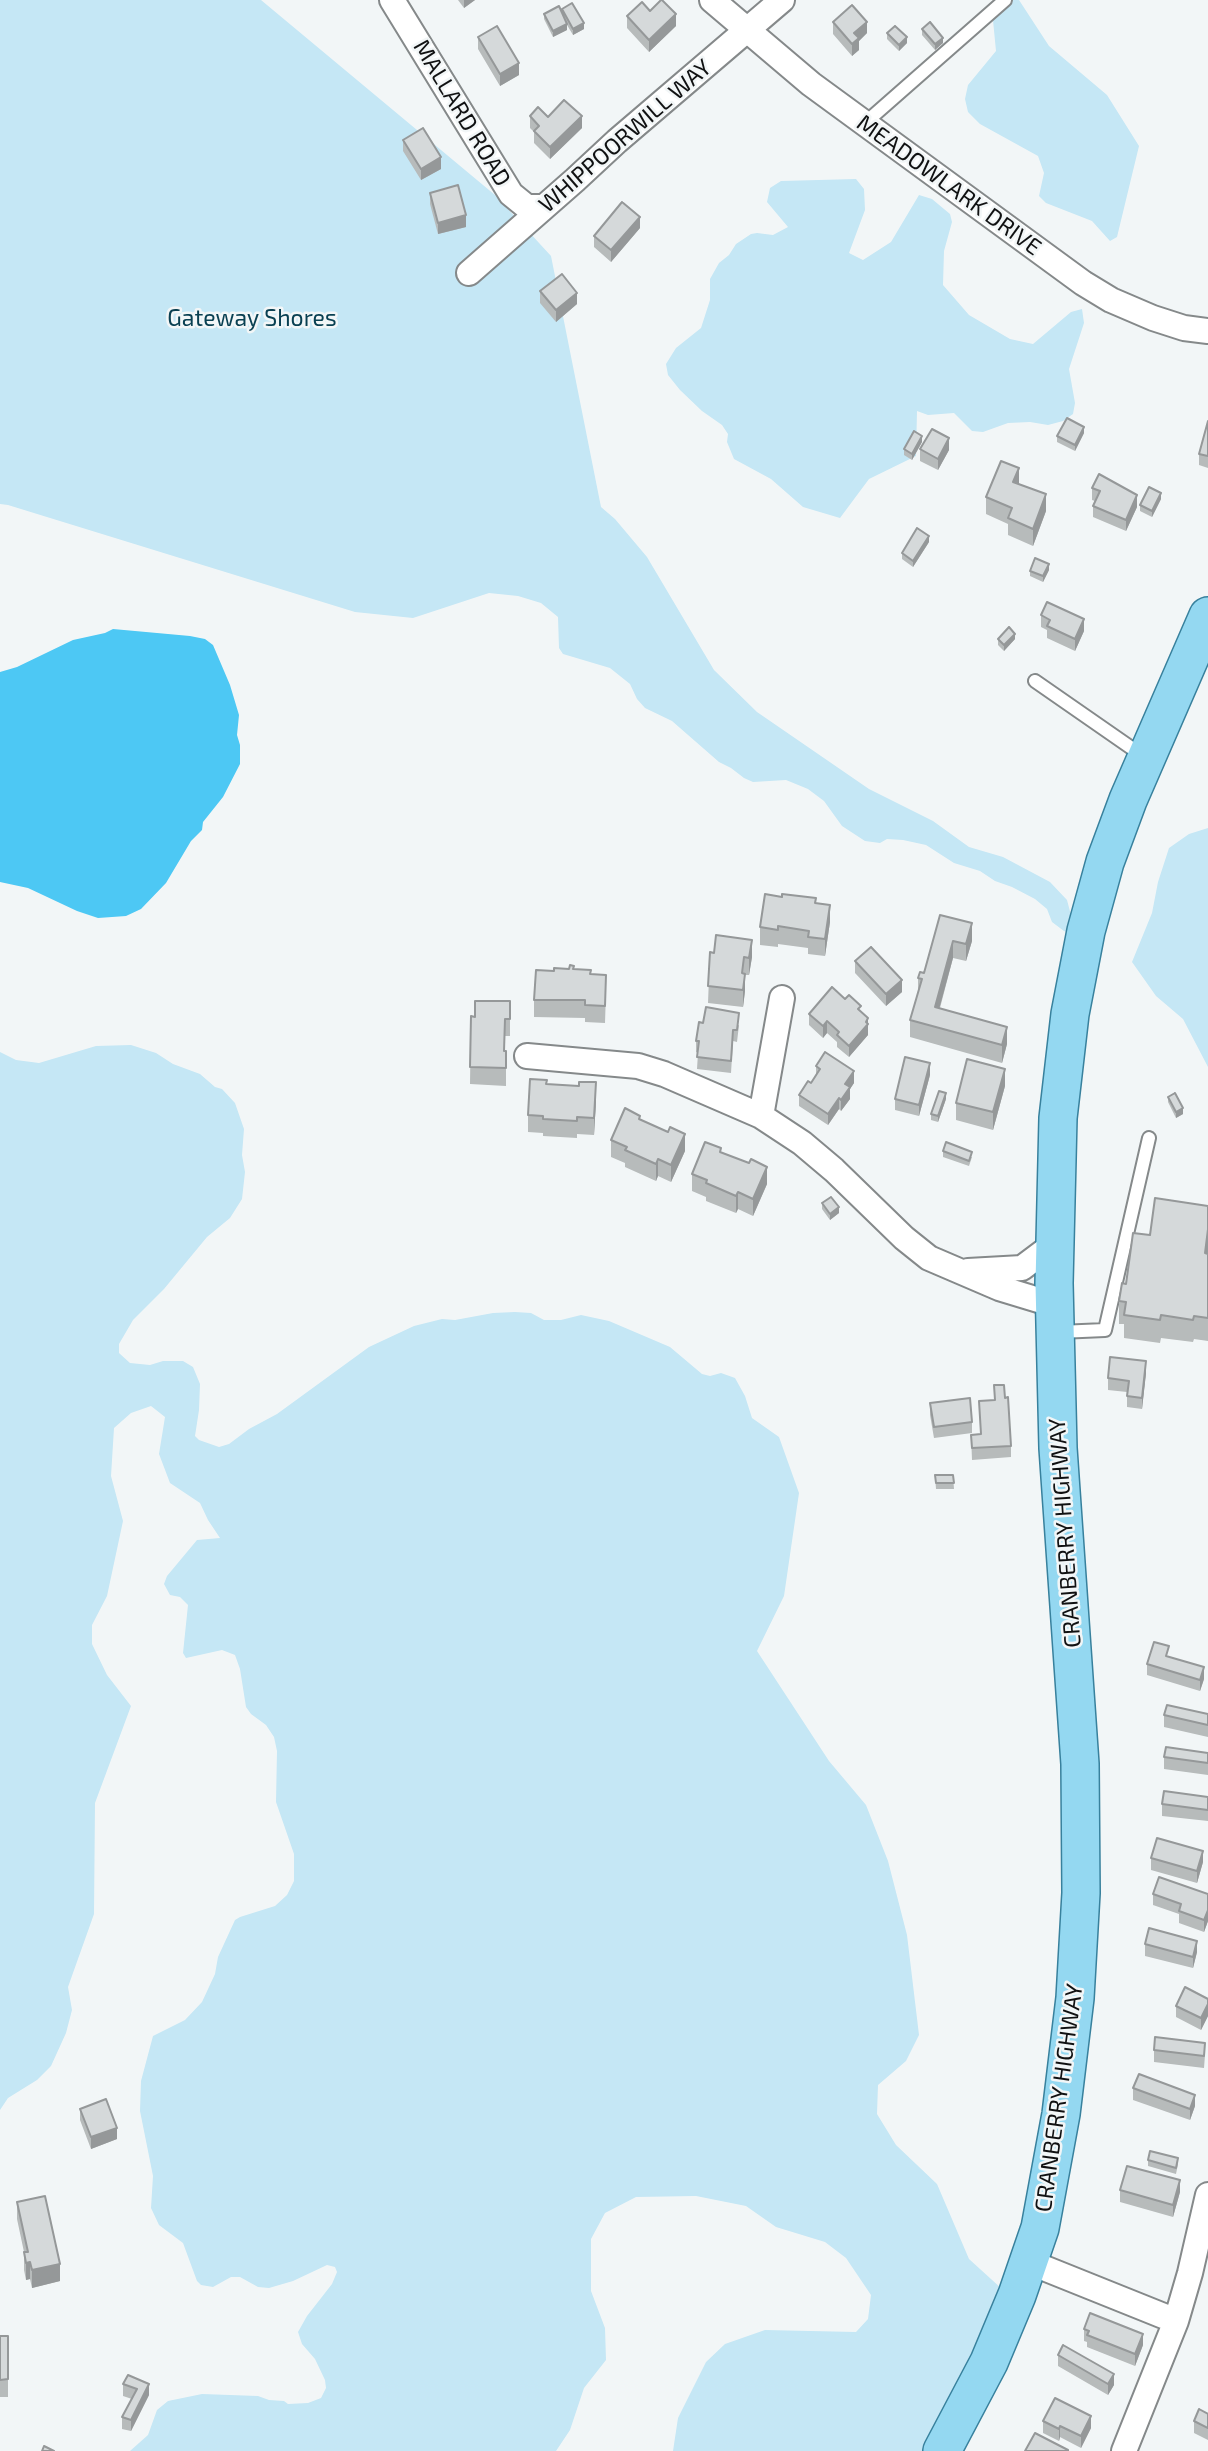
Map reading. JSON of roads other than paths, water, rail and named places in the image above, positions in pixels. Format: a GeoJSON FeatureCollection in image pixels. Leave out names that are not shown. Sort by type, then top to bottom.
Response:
{"type":"FeatureCollection","features":[{"type":"Feature","properties":{"kind":"main road","name":"CRANBERRY HIGHWAY"},"geometry":{"type":"LineString","coordinates":[[942,2451],[989,2361],[1029,2262],[1048,2190],[1069,2058],[1075,1998],[1081,1893],[1080,1764],[1058,1448],[1054,1244],[1058,1118],[1067,1037],[1080,959],[1105,862],[1146,758],[1198,666],[1208,616]]}},
{"type":"Feature","properties":{"kind":"street","name":"MALLARD ROAD"},"geometry":{"type":"LineString","coordinates":[[392,0],[512,194],[527,207],[544,208]]}},
{"type":"Feature","properties":{"kind":"street","name":"MEADOWLARK DRIVE"},"geometry":{"type":"LineString","coordinates":[[712,0],[811,84],[1098,293],[1168,324],[1208,331]]}},
{"type":"Feature","properties":{"kind":"street","name":"WHIPPOORWILL WAY"},"geometry":{"type":"LineString","coordinates":[[469,273],[617,141],[782,0]]}},
{"type":"Feature","properties":{"kind":"street"},"geometry":{"type":"LineString","coordinates":[[761,1116],[782,998]]}},
{"type":"Feature","properties":{"kind":"street"},"geometry":{"type":"LineString","coordinates":[[527,1056],[638,1066],[664,1074],[761,1116],[802,1143],[834,1170],[904,1238],[929,1258],[999,1288],[1055,1319]]}},
{"type":"Feature","properties":{"kind":"street"},"geometry":{"type":"LineString","coordinates":[[961,1271],[1022,1268],[1054,1244]]}},
{"type":"Feature","properties":{"kind":"street"},"geometry":{"type":"LineString","coordinates":[[1124,2451],[1176,2320],[1208,2195]]}},
{"type":"Feature","properties":{"kind":"street"},"geometry":{"type":"LineString","coordinates":[[1029,2262],[1176,2320]]}},
{"type":"Feature","properties":{"kind":"lane"},"geometry":{"type":"LineString","coordinates":[[865,123],[1005,0]]}},
{"type":"Feature","properties":{"kind":"lane"},"geometry":{"type":"LineString","coordinates":[[1035,681],[1146,758]]}},
{"type":"Feature","properties":{"kind":"lane"},"geometry":{"type":"LineString","coordinates":[[1055,1319],[1104,1330],[1149,1138]]}},
{"type":"Feature","properties":{"kind":"water"},"geometry":{"type":"Polygon","coordinates":[[[113,629],[190,636],[205,639],[213,645],[239,715],[237,735],[240,764],[223,797],[203,822],[202,830],[191,841],[166,883],[141,909],[126,916],[98,918],[28,888],[0,882],[0,672],[17,667],[73,640],[113,629]]]}},
{"type":"Feature","properties":{"kind":"park label","name":"Gateway Shores"},"geometry":{"type":"Point","coordinates":[252,318]}}]}
